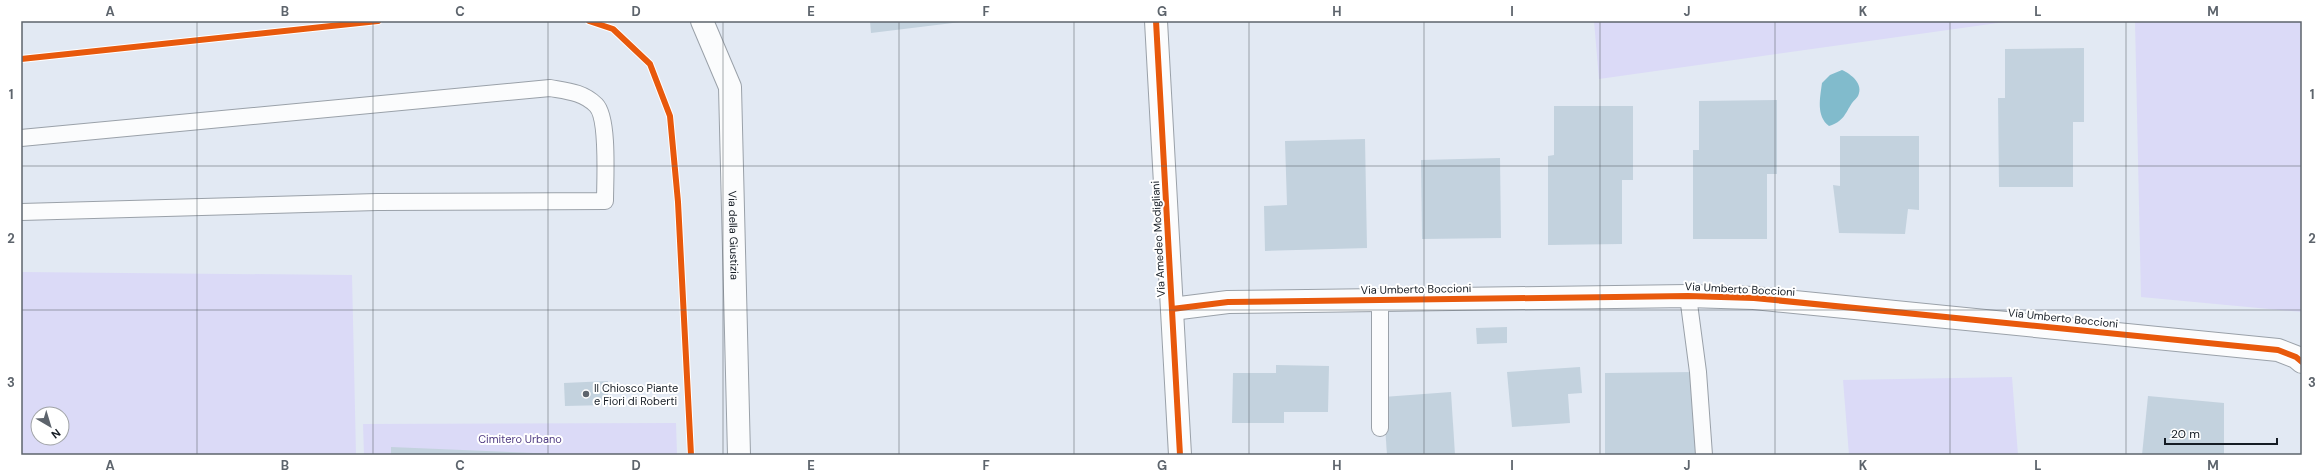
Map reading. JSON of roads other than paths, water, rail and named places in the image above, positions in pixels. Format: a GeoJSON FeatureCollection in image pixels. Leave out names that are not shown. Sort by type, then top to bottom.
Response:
{"type":"FeatureCollection","features":[{"type":"Feature","properties":{"kind":"street","name":"Via della Giustizia"},"geometry":{"type":"LineString","coordinates":[[702,21],[730,87],[739,455]]}},
{"type":"Feature","properties":{"kind":"street","name":"Via Amedeo Modigliani"},"geometry":{"type":"LineString","coordinates":[[1156,21],[1180,455]]}},
{"type":"Feature","properties":{"kind":"street","name":"Via Umberto Boccioni"},"geometry":{"type":"LineString","coordinates":[[1172,309],[1228,302],[1688,296],[1754,298],[2278,350],[2296,357],[2302,362]]}},
{"type":"Feature","properties":{"kind":"lane"},"geometry":{"type":"LineString","coordinates":[[21,138],[550,88],[577,92],[596,105],[604,126],[605,194],[605,201],[377,202],[21,212]]}},
{"type":"Feature","properties":{"kind":"lane"},"geometry":{"type":"LineString","coordinates":[[1688,296],[1698,372],[1704,455]]}},
{"type":"Feature","properties":{"kind":"lane"},"geometry":{"type":"LineString","coordinates":[[1380,300],[1380,428]]}},
{"type":"Feature","properties":{"kind":"place","name":"Il Chiosco Piante e Fiori di Roberti"},"geometry":{"type":"Point","coordinates":[586,394]}},
{"type":"Feature","properties":{"kind":"park label","name":"Cimitero Urbano"},"geometry":{"type":"Point","coordinates":[520,439]}}]}
